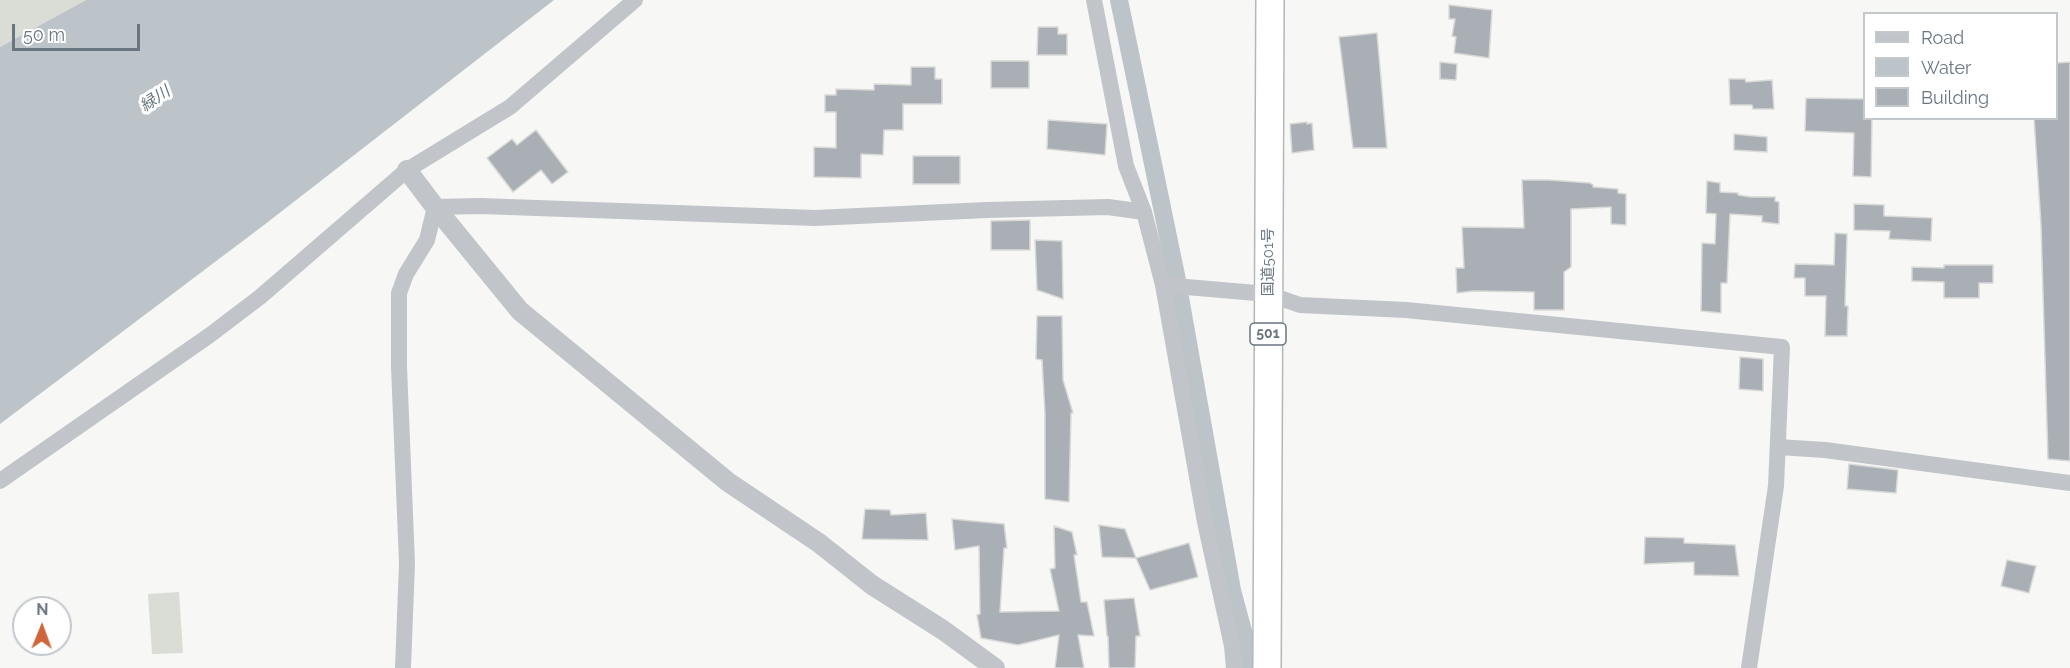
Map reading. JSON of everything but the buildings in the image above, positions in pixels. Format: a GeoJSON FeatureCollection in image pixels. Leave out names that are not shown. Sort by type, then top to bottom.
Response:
{"type":"FeatureCollection","features":[{"type":"Feature","properties":{"kind":"highway","name":"国道501号"},"geometry":{"type":"LineString","coordinates":[[1267,668],[1270,0]]}},
{"type":"Feature","properties":{"kind":"street"},"geometry":{"type":"LineString","coordinates":[[0,481],[182,355],[260,297],[407,170],[510,106],[636,0]]}},
{"type":"Feature","properties":{"kind":"street"},"geometry":{"type":"LineString","coordinates":[[1094,0],[1125,166],[1172,286],[1205,522],[1232,646],[1234,668]]}},
{"type":"Feature","properties":{"kind":"street"},"geometry":{"type":"LineString","coordinates":[[407,170],[520,311],[728,482],[819,543],[872,585],[943,630],[994,668]]}},
{"type":"Feature","properties":{"kind":"street"},"geometry":{"type":"LineString","coordinates":[[435,207],[815,218],[1097,207],[1144,212]]}},
{"type":"Feature","properties":{"kind":"street"},"geometry":{"type":"LineString","coordinates":[[404,668],[407,563],[399,367],[399,293],[406,274],[427,240],[435,207]]}},
{"type":"Feature","properties":{"kind":"street"},"geometry":{"type":"LineString","coordinates":[[1172,286],[1268,294],[1300,305],[1406,310],[1782,347],[1776,486],[1749,668]]}},
{"type":"Feature","properties":{"kind":"street"},"geometry":{"type":"LineString","coordinates":[[1778,447],[1825,450],[2070,483]]}},
{"type":"Feature","properties":{"kind":"shaded area"},"geometry":{"type":"Polygon","coordinates":[[[0,0],[86,0],[0,47],[0,0]]]}},
{"type":"Feature","properties":{"kind":"shaded area"},"geometry":{"type":"Polygon","coordinates":[[[179,592],[183,653],[152,654],[148,594],[179,592]]]}},
{"type":"Feature","properties":{"kind":"water","name":"緑川"},"geometry":{"type":"Polygon","coordinates":[[[86,0],[554,0],[264,225],[0,424],[0,47],[86,0]]]}},
{"type":"Feature","properties":{"kind":"waterway"},"geometry":{"type":"LineString","coordinates":[[1119,0],[1176,275],[1232,590],[1247,646],[1246,668]]}}]}
